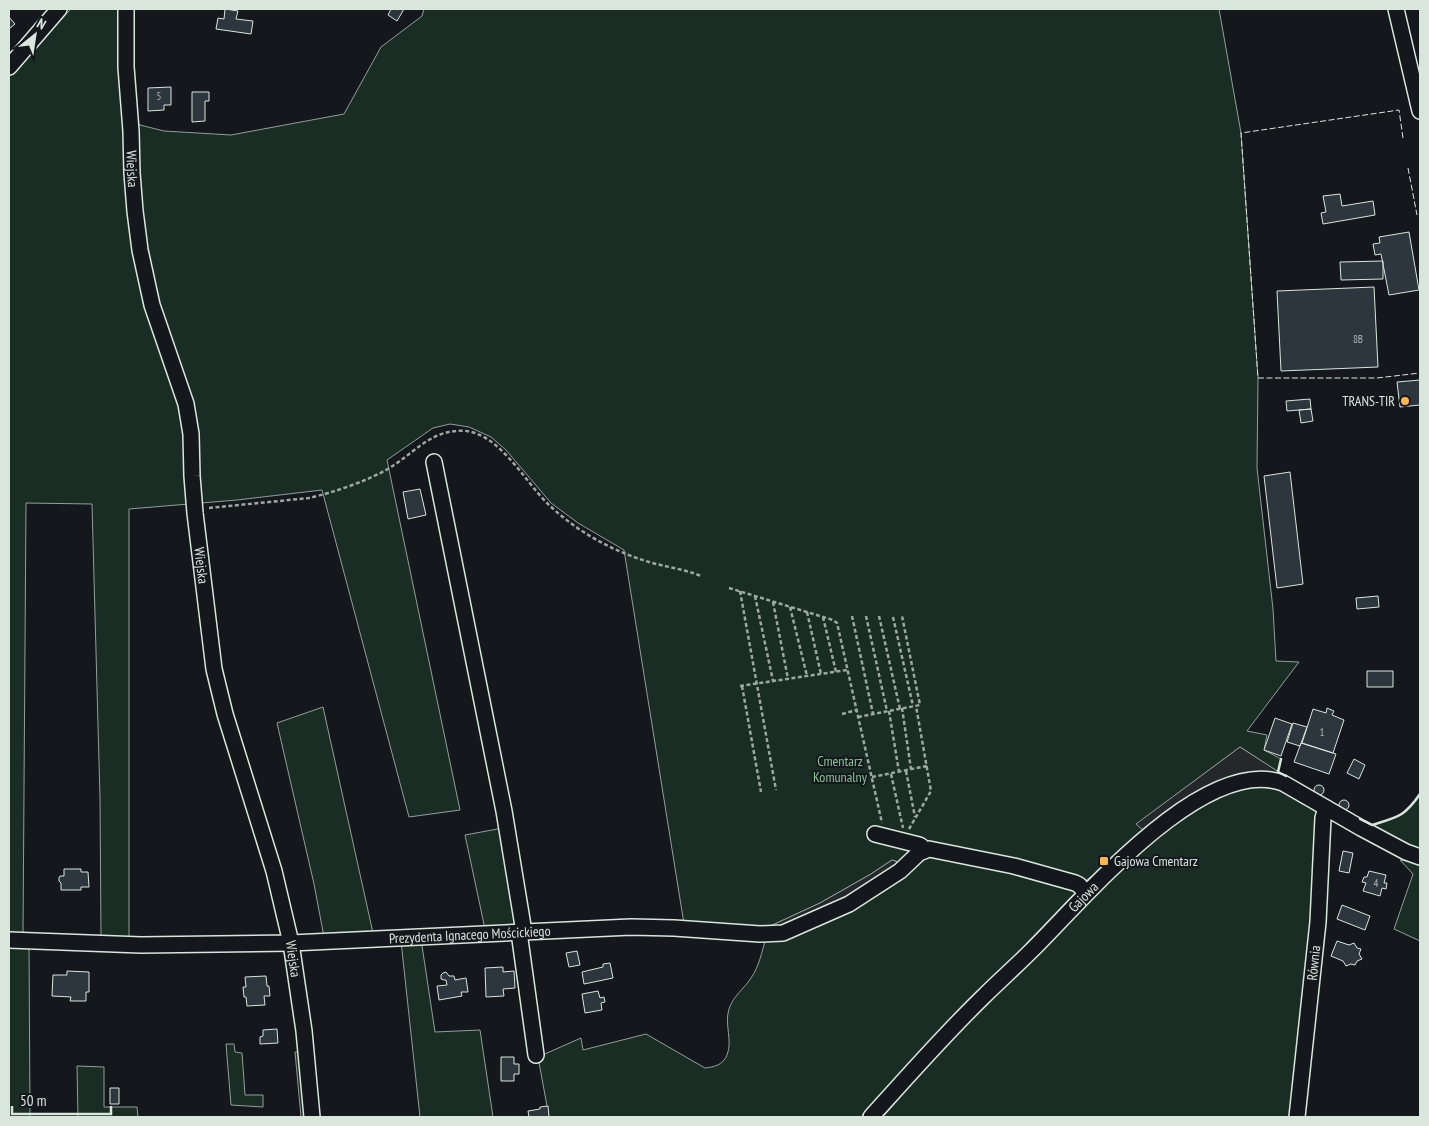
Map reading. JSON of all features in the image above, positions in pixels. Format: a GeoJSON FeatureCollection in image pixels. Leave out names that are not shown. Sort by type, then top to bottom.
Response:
{"type":"FeatureCollection","features":[{"type":"Feature","properties":{"kind":"street"},"geometry":{"type":"LineString","coordinates":[[9,67],[59,9]]}},
{"type":"Feature","properties":{"kind":"street","name":"Wiejska"},"geometry":{"type":"LineString","coordinates":[[126,9],[126,66],[132,131],[135,211],[140,250],[152,305],[179,380],[188,412],[192,434],[192,476],[195,512],[214,669],[225,714],[274,871],[291,943],[304,1031],[312,1117]]}},
{"type":"Feature","properties":{"kind":"street"},"geometry":{"type":"LineString","coordinates":[[1396,9],[1420,111]]}},
{"type":"Feature","properties":{"kind":"street"},"geometry":{"type":"LineString","coordinates":[[434,462],[502,802],[522,932],[536,1055]]}},
{"type":"Feature","properties":{"kind":"street","name":"Gajowa"},"geometry":{"type":"LineString","coordinates":[[871,1117],[981,999],[1032,951],[1086,893],[1132,850],[1174,816],[1208,794],[1247,780],[1277,780],[1406,852],[1420,857]]}},
{"type":"Feature","properties":{"kind":"street","name":"Równia"},"geometry":{"type":"LineString","coordinates":[[1297,1117],[1318,922],[1323,818],[1326,808]]}},
{"type":"Feature","properties":{"kind":"street"},"geometry":{"type":"LineString","coordinates":[[880,835],[904,839],[919,845],[923,850],[934,850],[1014,866],[1079,885],[1086,893]]}},
{"type":"Feature","properties":{"kind":"street","name":"Prezydenta Ignacego Mościckiego"},"geometry":{"type":"LineString","coordinates":[[9,940],[133,945],[291,943],[631,927],[760,934],[783,933],[849,904],[900,871],[923,850]]}},
{"type":"Feature","properties":{"kind":"path"},"geometry":{"type":"LineString","coordinates":[[730,588],[822,616],[837,623],[872,778],[880,835]]}},
{"type":"Feature","properties":{"kind":"path"},"geometry":{"type":"LineString","coordinates":[[740,592],[776,790]]}},
{"type":"Feature","properties":{"kind":"path"},"geometry":{"type":"LineString","coordinates":[[755,596],[773,682]]}},
{"type":"Feature","properties":{"kind":"path"},"geometry":{"type":"LineString","coordinates":[[774,602],[788,679]]}},
{"type":"Feature","properties":{"kind":"path"},"geometry":{"type":"LineString","coordinates":[[790,606],[807,676]]}},
{"type":"Feature","properties":{"kind":"path"},"geometry":{"type":"LineString","coordinates":[[807,612],[821,674]]}},
{"type":"Feature","properties":{"kind":"path"},"geometry":{"type":"LineString","coordinates":[[822,616],[836,672]]}},
{"type":"Feature","properties":{"kind":"path"},"geometry":{"type":"LineString","coordinates":[[852,616],[873,714]]}},
{"type":"Feature","properties":{"kind":"path"},"geometry":{"type":"LineString","coordinates":[[866,616],[888,711],[899,772]]}},
{"type":"Feature","properties":{"kind":"path"},"geometry":{"type":"LineString","coordinates":[[879,616],[901,708],[912,770]]}},
{"type":"Feature","properties":{"kind":"path"},"geometry":{"type":"LineString","coordinates":[[858,717],[920,705],[902,616]]}},
{"type":"Feature","properties":{"kind":"path"},"geometry":{"type":"LineString","coordinates":[[893,618],[914,706],[931,791],[904,839]]}},
{"type":"Feature","properties":{"kind":"path"},"geometry":{"type":"LineString","coordinates":[[761,792],[741,686],[848,670]]}},
{"type":"Feature","properties":{"kind":"path"},"geometry":{"type":"LineString","coordinates":[[842,714],[857,710]]}},
{"type":"Feature","properties":{"kind":"path"},"geometry":{"type":"LineString","coordinates":[[872,778],[927,766]]}},
{"type":"Feature","properties":{"kind":"path"},"geometry":{"type":"LineString","coordinates":[[906,770],[916,818]]}},
{"type":"Feature","properties":{"kind":"path"},"geometry":{"type":"LineString","coordinates":[[891,774],[904,839]]}},
{"type":"Feature","properties":{"kind":"green space","name":"Cmentarz Komunalny"},"geometry":{"type":"Polygon","coordinates":[[[71,9],[120,9],[136,124],[164,131],[231,135],[344,114],[381,47],[422,16],[424,9],[1219,9],[1241,133],[1258,378],[1257,468],[1273,609],[1276,661],[1299,662],[1247,731],[1267,735],[1264,750],[1281,759],[1278,772],[1240,747],[1137,824],[1144,831],[1114,859],[1084,882],[915,840],[901,863],[892,860],[820,903],[766,928],[684,924],[624,550],[578,523],[551,503],[506,450],[491,437],[469,427],[450,424],[433,428],[387,460],[460,810],[409,817],[322,490],[237,500],[129,509],[129,939],[101,937],[100,798],[92,504],[26,503],[23,934],[9,935],[9,72],[71,9]]]}},
{"type":"Feature","properties":{"kind":"green space"},"geometry":{"type":"Polygon","coordinates":[[[323,707],[373,933],[324,937],[314,884],[277,723],[323,707]]]}},
{"type":"Feature","properties":{"kind":"green space"},"geometry":{"type":"Polygon","coordinates":[[[1254,786],[1282,790],[1320,811],[1315,896],[1294,1117],[879,1117],[943,1048],[1124,866],[1155,838],[1179,820],[1219,796],[1254,786]]]}},
{"type":"Feature","properties":{"kind":"green space"},"geometry":{"type":"Polygon","coordinates":[[[1420,794],[1420,849],[1404,843],[1372,825],[1405,812],[1420,794]]]}},
{"type":"Feature","properties":{"kind":"green space"},"geometry":{"type":"Polygon","coordinates":[[[503,828],[517,926],[485,929],[465,835],[503,828]]]}},
{"type":"Feature","properties":{"kind":"green space"},"geometry":{"type":"Polygon","coordinates":[[[931,856],[996,865],[1080,893],[945,1026],[861,1117],[549,1117],[538,1057],[581,1038],[583,1050],[646,1034],[705,1068],[718,1065],[723,1061],[729,1050],[727,1021],[729,1009],[733,1000],[754,974],[766,938],[931,856]]]}},
{"type":"Feature","properties":{"kind":"green space"},"geometry":{"type":"Polygon","coordinates":[[[1400,860],[1420,863],[1420,941],[1394,929],[1413,874],[1400,860]]]}},
{"type":"Feature","properties":{"kind":"green space"},"geometry":{"type":"Polygon","coordinates":[[[421,939],[435,1032],[480,1030],[493,1117],[420,1117],[401,941],[421,939]]]}},
{"type":"Feature","properties":{"kind":"green space"},"geometry":{"type":"Polygon","coordinates":[[[9,943],[29,943],[30,1117],[9,1117],[9,943]]]}},
{"type":"Feature","properties":{"kind":"green space"},"geometry":{"type":"Polygon","coordinates":[[[226,1044],[234,1044],[235,1052],[242,1053],[245,1095],[263,1095],[263,1107],[231,1105],[226,1044]]]}},
{"type":"Feature","properties":{"kind":"green space"},"geometry":{"type":"Polygon","coordinates":[[[295,1052],[302,1052],[309,1117],[301,1117],[295,1052]]]}},
{"type":"Feature","properties":{"kind":"green space"},"geometry":{"type":"Polygon","coordinates":[[[77,1066],[104,1067],[104,1107],[137,1107],[138,1117],[78,1117],[77,1066]]]}},
{"type":"Feature","properties":{"kind":"shaded area"},"geometry":{"type":"Polygon","coordinates":[[[1240,747],[1285,776],[1260,773],[1239,774],[1201,791],[1144,831],[1136,824],[1240,747]]]}},
{"type":"Feature","properties":{"kind":"shaded area"},"geometry":{"type":"Polygon","coordinates":[[[892,860],[901,863],[847,901],[789,926],[766,928],[820,903],[892,860]]]}},
{"type":"Feature","properties":{"kind":"building"},"geometry":{"type":"Polygon","coordinates":[[[225,9],[238,11],[236,19],[253,21],[251,34],[216,29],[218,18],[224,19],[225,9]]]}},
{"type":"Feature","properties":{"kind":"building"},"geometry":{"type":"Polygon","coordinates":[[[391,9],[404,9],[397,21],[388,15],[391,9]]]}},
{"type":"Feature","properties":{"kind":"building"},"geometry":{"type":"Polygon","coordinates":[[[9,17],[15,24],[9,29],[9,17]]]}},
{"type":"Feature","properties":{"kind":"building"},"geometry":{"type":"Polygon","coordinates":[[[171,87],[171,105],[164,105],[164,110],[148,111],[148,88],[171,87]]]}},
{"type":"Feature","properties":{"kind":"building"},"geometry":{"type":"Polygon","coordinates":[[[192,92],[209,92],[209,101],[205,101],[205,121],[192,122],[192,92]]]}},
{"type":"Feature","properties":{"kind":"building"},"geometry":{"type":"Polygon","coordinates":[[[1340,194],[1342,206],[1373,201],[1375,215],[1323,224],[1321,213],[1326,212],[1323,196],[1340,194]]]}},
{"type":"Feature","properties":{"kind":"building"},"geometry":{"type":"Polygon","coordinates":[[[1409,232],[1419,290],[1389,295],[1381,254],[1375,255],[1373,244],[1380,243],[1379,237],[1409,232]]]}},
{"type":"Feature","properties":{"kind":"building"},"geometry":{"type":"Polygon","coordinates":[[[1383,261],[1383,279],[1341,280],[1340,262],[1383,261]]]}},
{"type":"Feature","properties":{"kind":"building"},"geometry":{"type":"Polygon","coordinates":[[[1374,287],[1378,367],[1281,371],[1277,291],[1374,287]]]}},
{"type":"Feature","properties":{"kind":"building"},"geometry":{"type":"Polygon","coordinates":[[[1420,380],[1420,405],[1400,407],[1397,382],[1420,380]]]}},
{"type":"Feature","properties":{"kind":"building"},"geometry":{"type":"Polygon","coordinates":[[[1310,399],[1311,409],[1287,411],[1286,401],[1310,399]]]}},
{"type":"Feature","properties":{"kind":"building"},"geometry":{"type":"Polygon","coordinates":[[[1311,409],[1313,421],[1301,423],[1299,410],[1311,409]]]}},
{"type":"Feature","properties":{"kind":"building"},"geometry":{"type":"Polygon","coordinates":[[[1290,472],[1303,584],[1277,588],[1264,476],[1290,472]]]}},
{"type":"Feature","properties":{"kind":"building"},"geometry":{"type":"Polygon","coordinates":[[[420,489],[426,515],[408,519],[403,492],[420,489]]]}},
{"type":"Feature","properties":{"kind":"building"},"geometry":{"type":"Polygon","coordinates":[[[1378,596],[1379,607],[1357,609],[1356,598],[1378,596]]]}},
{"type":"Feature","properties":{"kind":"building"},"geometry":{"type":"Polygon","coordinates":[[[1367,671],[1393,671],[1393,687],[1367,687],[1367,671]]]}},
{"type":"Feature","properties":{"kind":"building"},"geometry":{"type":"Polygon","coordinates":[[[1327,708],[1334,711],[1332,715],[1344,720],[1333,753],[1302,743],[1313,709],[1326,713],[1327,708]]]}},
{"type":"Feature","properties":{"kind":"building"},"geometry":{"type":"Polygon","coordinates":[[[1275,718],[1292,724],[1281,756],[1264,750],[1275,718]]]}},
{"type":"Feature","properties":{"kind":"building"},"geometry":{"type":"Polygon","coordinates":[[[1293,723],[1307,727],[1300,746],[1287,742],[1293,723]]]}},
{"type":"Feature","properties":{"kind":"building"},"geometry":{"type":"Polygon","coordinates":[[[1301,743],[1336,754],[1329,774],[1294,762],[1301,743]]]}},
{"type":"Feature","properties":{"kind":"building"},"geometry":{"type":"Polygon","coordinates":[[[1354,759],[1365,765],[1359,779],[1347,773],[1354,759]]]}},
{"type":"Feature","properties":{"kind":"building"},"geometry":{"type":"Polygon","coordinates":[[[1317,785],[1321,785],[1324,790],[1323,794],[1317,795],[1314,792],[1314,788],[1317,785]]]}},
{"type":"Feature","properties":{"kind":"building"},"geometry":{"type":"Polygon","coordinates":[[[1342,800],[1346,800],[1349,805],[1348,809],[1342,810],[1339,807],[1339,803],[1342,800]]]}},
{"type":"Feature","properties":{"kind":"building"},"geometry":{"type":"Polygon","coordinates":[[[1343,851],[1353,853],[1349,873],[1339,871],[1343,851]]]}},
{"type":"Feature","properties":{"kind":"building"},"geometry":{"type":"Polygon","coordinates":[[[64,869],[81,869],[81,872],[88,872],[89,887],[81,887],[81,890],[61,890],[59,878],[64,876],[64,869]]]}},
{"type":"Feature","properties":{"kind":"building"},"geometry":{"type":"Polygon","coordinates":[[[1369,871],[1386,875],[1384,883],[1387,883],[1386,889],[1382,888],[1380,896],[1363,891],[1366,883],[1362,882],[1364,877],[1367,877],[1369,871]]]}},
{"type":"Feature","properties":{"kind":"building"},"geometry":{"type":"Polygon","coordinates":[[[1342,905],[1370,916],[1365,930],[1337,919],[1342,905]]]}},
{"type":"Feature","properties":{"kind":"building"},"geometry":{"type":"Polygon","coordinates":[[[1337,941],[1349,945],[1354,943],[1357,948],[1361,949],[1359,954],[1362,959],[1357,961],[1355,965],[1346,966],[1343,961],[1331,956],[1337,941]]]}},
{"type":"Feature","properties":{"kind":"building"},"geometry":{"type":"Polygon","coordinates":[[[577,951],[580,965],[569,967],[566,953],[577,951]]]}},
{"type":"Feature","properties":{"kind":"building"},"geometry":{"type":"Polygon","coordinates":[[[610,963],[613,978],[584,984],[582,972],[603,967],[603,964],[610,963]]]}},
{"type":"Feature","properties":{"kind":"building"},"geometry":{"type":"Polygon","coordinates":[[[503,967],[503,972],[514,971],[515,988],[503,989],[504,996],[486,997],[485,968],[503,967]]]}},
{"type":"Feature","properties":{"kind":"building"},"geometry":{"type":"Polygon","coordinates":[[[67,971],[89,972],[89,992],[86,992],[86,1001],[70,1001],[71,997],[52,996],[53,975],[67,975],[67,971]]]}},
{"type":"Feature","properties":{"kind":"building"},"geometry":{"type":"Polygon","coordinates":[[[446,972],[449,976],[454,976],[455,980],[466,978],[468,992],[461,992],[462,996],[439,1000],[437,986],[447,985],[446,980],[441,979],[441,975],[446,972]]]}},
{"type":"Feature","properties":{"kind":"building"},"geometry":{"type":"Polygon","coordinates":[[[266,976],[270,996],[264,996],[265,1005],[247,1006],[243,987],[246,987],[245,977],[266,976]]]}},
{"type":"Feature","properties":{"kind":"building"},"geometry":{"type":"Polygon","coordinates":[[[598,991],[600,998],[604,997],[605,1002],[601,1003],[602,1010],[585,1013],[582,994],[598,991]]]}},
{"type":"Feature","properties":{"kind":"building"},"geometry":{"type":"Polygon","coordinates":[[[277,1029],[278,1043],[260,1044],[263,1030],[277,1029]]]}},
{"type":"Feature","properties":{"kind":"building"},"geometry":{"type":"Polygon","coordinates":[[[501,1057],[514,1057],[514,1064],[519,1064],[519,1074],[514,1074],[514,1081],[501,1081],[501,1057]]]}},
{"type":"Feature","properties":{"kind":"building"},"geometry":{"type":"Polygon","coordinates":[[[110,1088],[119,1088],[119,1104],[110,1104],[110,1088]]]}},
{"type":"Feature","properties":{"kind":"building"},"geometry":{"type":"Polygon","coordinates":[[[548,1106],[549,1117],[529,1117],[528,1111],[548,1106]]]}},
{"type":"Feature","properties":{"kind":"fence"},"geometry":{"type":"LineString","coordinates":[[1403,138],[1399,110],[1241,133],[1258,378],[1377,378],[1420,373]]}},
{"type":"Feature","properties":{"kind":"fence"},"geometry":{"type":"LineString","coordinates":[[1408,168],[1417,215]]}},
{"type":"Feature","properties":{"kind":"wall"},"geometry":{"type":"LineString","coordinates":[[1281,759],[1278,772],[1286,776]]}},
{"type":"Feature","properties":{"kind":"wall"},"geometry":{"type":"LineString","coordinates":[[1360,819],[1372,825],[1394,818],[1405,812],[1420,794]]}},
{"type":"Feature","properties":{"kind":"place","name":"TRANS-TIR"},"geometry":{"type":"Point","coordinates":[1405,401]}},
{"type":"Feature","properties":{"kind":"place","name":"Gajowa Cmentarz"},"geometry":{"type":"Point","coordinates":[1104,861]}}]}
